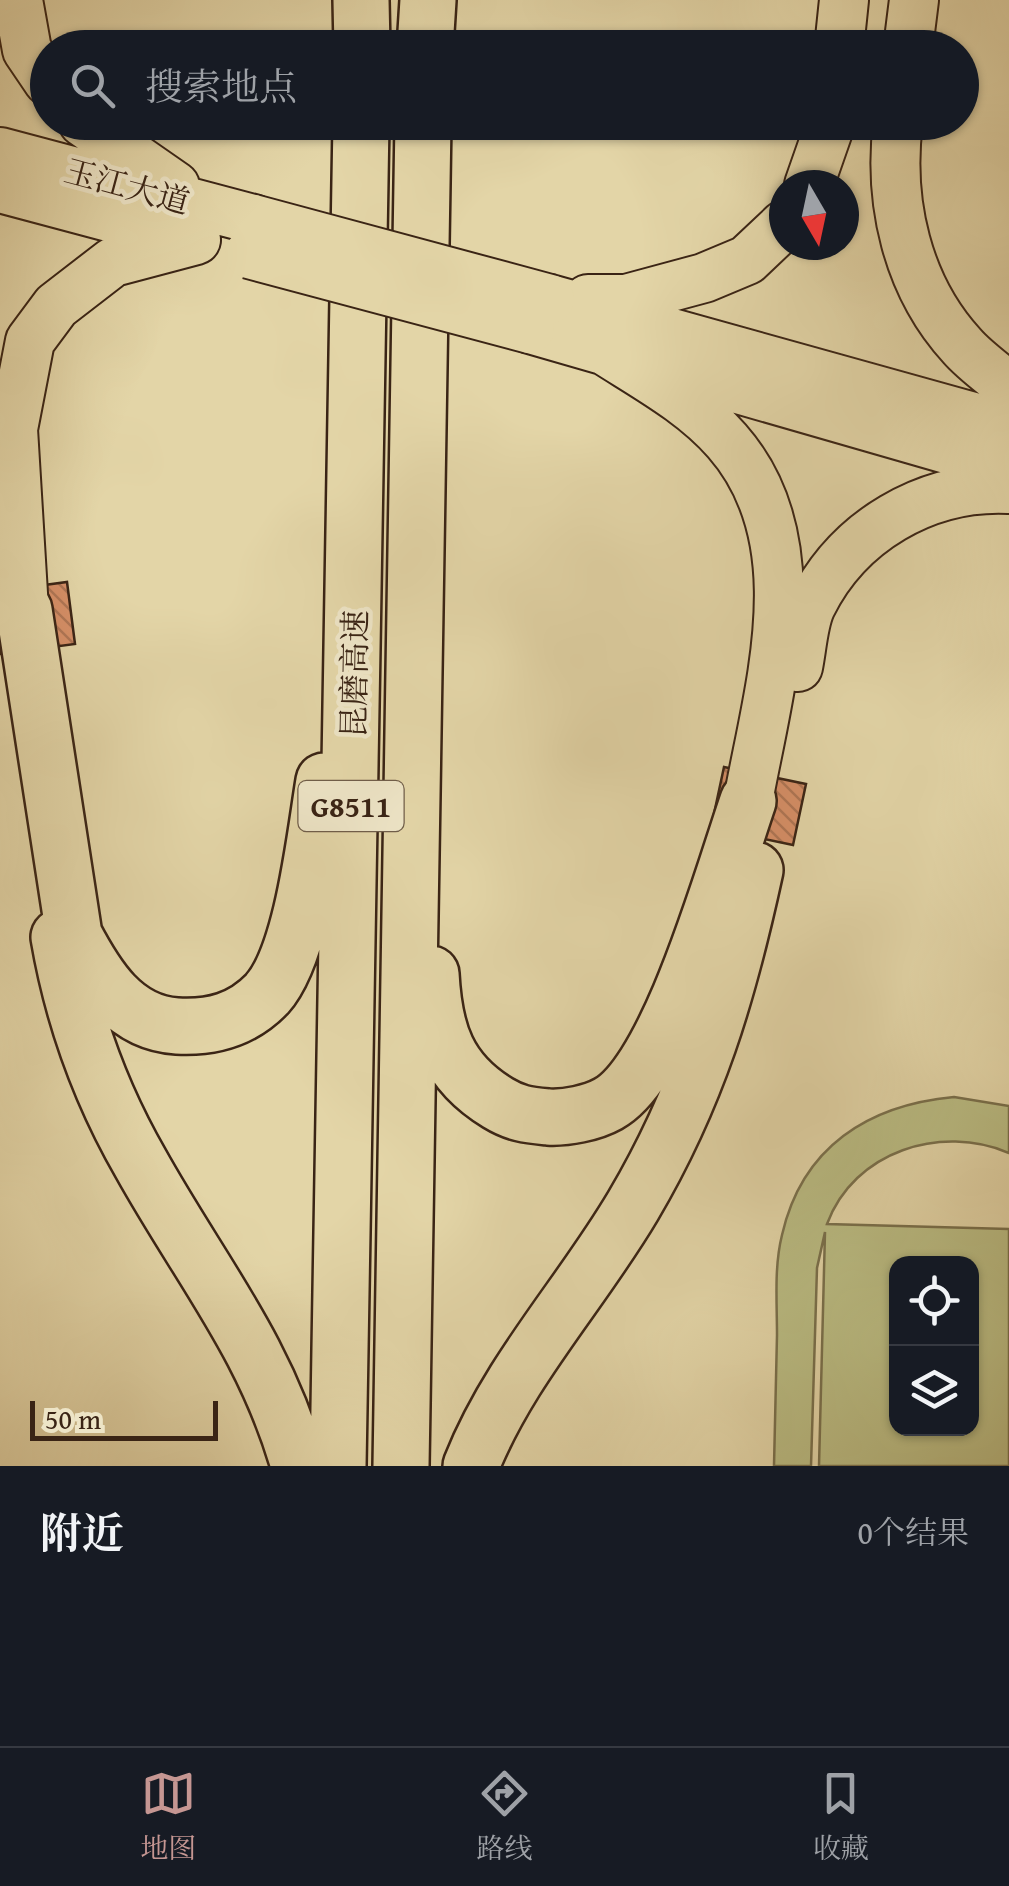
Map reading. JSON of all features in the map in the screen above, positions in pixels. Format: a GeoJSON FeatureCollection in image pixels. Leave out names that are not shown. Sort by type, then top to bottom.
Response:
{"type":"FeatureCollection","features":[{"type":"Feature","properties":{"kind":"highway"},"geometry":{"type":"LineString","coordinates":[[362,0],[362,30]]}},
{"type":"Feature","properties":{"kind":"highway"},"geometry":{"type":"LineString","coordinates":[[425,30],[426,0]]}},
{"type":"Feature","properties":{"kind":"highway","name":"昆磨高速"},"geometry":{"type":"LineString","coordinates":[[338,1466],[361,140]]}},
{"type":"Feature","properties":{"kind":"highway","name":"昆磨高速"},"geometry":{"type":"LineString","coordinates":[[401,1466],[423,140]]}},
{"type":"Feature","properties":{"kind":"highway"},"geometry":{"type":"LineString","coordinates":[[9,599],[74,935],[90,966],[110,992],[135,1014],[167,1025],[205,1028],[239,1016],[269,992],[288,953],[305,900],[356,581]]}},
{"type":"Feature","properties":{"kind":"highway"},"geometry":{"type":"LineString","coordinates":[[414,591],[432,1010],[451,1062],[475,1089],[517,1114],[561,1118],[609,1104],[643,1068],[674,1014],[758,807]]}},
{"type":"Feature","properties":{"kind":"highway"},"geometry":{"type":"LineString","coordinates":[[9,599],[66,977],[86,1048],[108,1102],[142,1166],[258,1358],[286,1418],[299,1466]]}},
{"type":"Feature","properties":{"kind":"highway"},"geometry":{"type":"LineString","coordinates":[[472,1466],[518,1374],[631,1209],[676,1129],[710,1046],[729,984],[758,807]]}},
{"type":"Feature","properties":{"kind":"main road"},"geometry":{"type":"LineString","coordinates":[[18,0],[30,53]]}},
{"type":"Feature","properties":{"kind":"main road"},"geometry":{"type":"LineString","coordinates":[[841,30],[844,0]]}},
{"type":"Feature","properties":{"kind":"main road"},"geometry":{"type":"LineString","coordinates":[[910,30],[914,0]]}},
{"type":"Feature","properties":{"kind":"main road"},"geometry":{"type":"LineString","coordinates":[[9,599],[12,428],[30,341],[56,306],[113,262],[199,223],[104,140]]}},
{"type":"Feature","properties":{"kind":"main road"},"geometry":{"type":"LineString","coordinates":[[814,170],[824,140]]}},
{"type":"Feature","properties":{"kind":"main road"},"geometry":{"type":"LineString","coordinates":[[898,140],[896,208],[919,285],[962,347],[1009,387]]}},
{"type":"Feature","properties":{"kind":"main road","name":"玉江大道"},"geometry":{"type":"LineString","coordinates":[[0,152],[199,223],[540,314]]}},
{"type":"Feature","properties":{"kind":"main road","name":"玉江大道"},"geometry":{"type":"LineString","coordinates":[[0,188],[199,223]]}},
{"type":"Feature","properties":{"kind":"main road"},"geometry":{"type":"LineString","coordinates":[[540,314],[626,299],[704,278],[747,260],[769,239]]}},
{"type":"Feature","properties":{"kind":"main road"},"geometry":{"type":"LineString","coordinates":[[540,314],[687,404],[728,442],[758,491],[780,576],[758,807]]}},
{"type":"Feature","properties":{"kind":"main road"},"geometry":{"type":"LineString","coordinates":[[540,314],[1009,427]]}},
{"type":"Feature","properties":{"kind":"main road"},"geometry":{"type":"LineString","coordinates":[[604,350],[1009,467]]}},
{"type":"Feature","properties":{"kind":"main road"},"geometry":{"type":"LineString","coordinates":[[758,807],[810,608],[838,563],[880,523],[922,502],[994,488],[1009,489]]}},
{"type":"Feature","properties":{"kind":"green space"},"geometry":{"type":"Polygon","coordinates":[[[954,1097],[1009,1106],[1009,1153],[956,1142],[929,1143],[903,1150],[857,1178],[827,1224],[1009,1229],[1009,1466],[819,1466],[825,1232],[817,1268],[811,1466],[774,1466],[777,1272],[779,1247],[792,1204],[805,1177],[843,1136],[894,1110],[954,1097]]]}},
{"type":"Feature","properties":{"kind":"building"},"geometry":{"type":"Polygon","coordinates":[[[67,582],[75,644],[0,654],[0,591],[67,582]]]}},
{"type":"Feature","properties":{"kind":"building"},"geometry":{"type":"Polygon","coordinates":[[[724,767],[806,784],[793,845],[711,828],[724,767]]]}}]}
